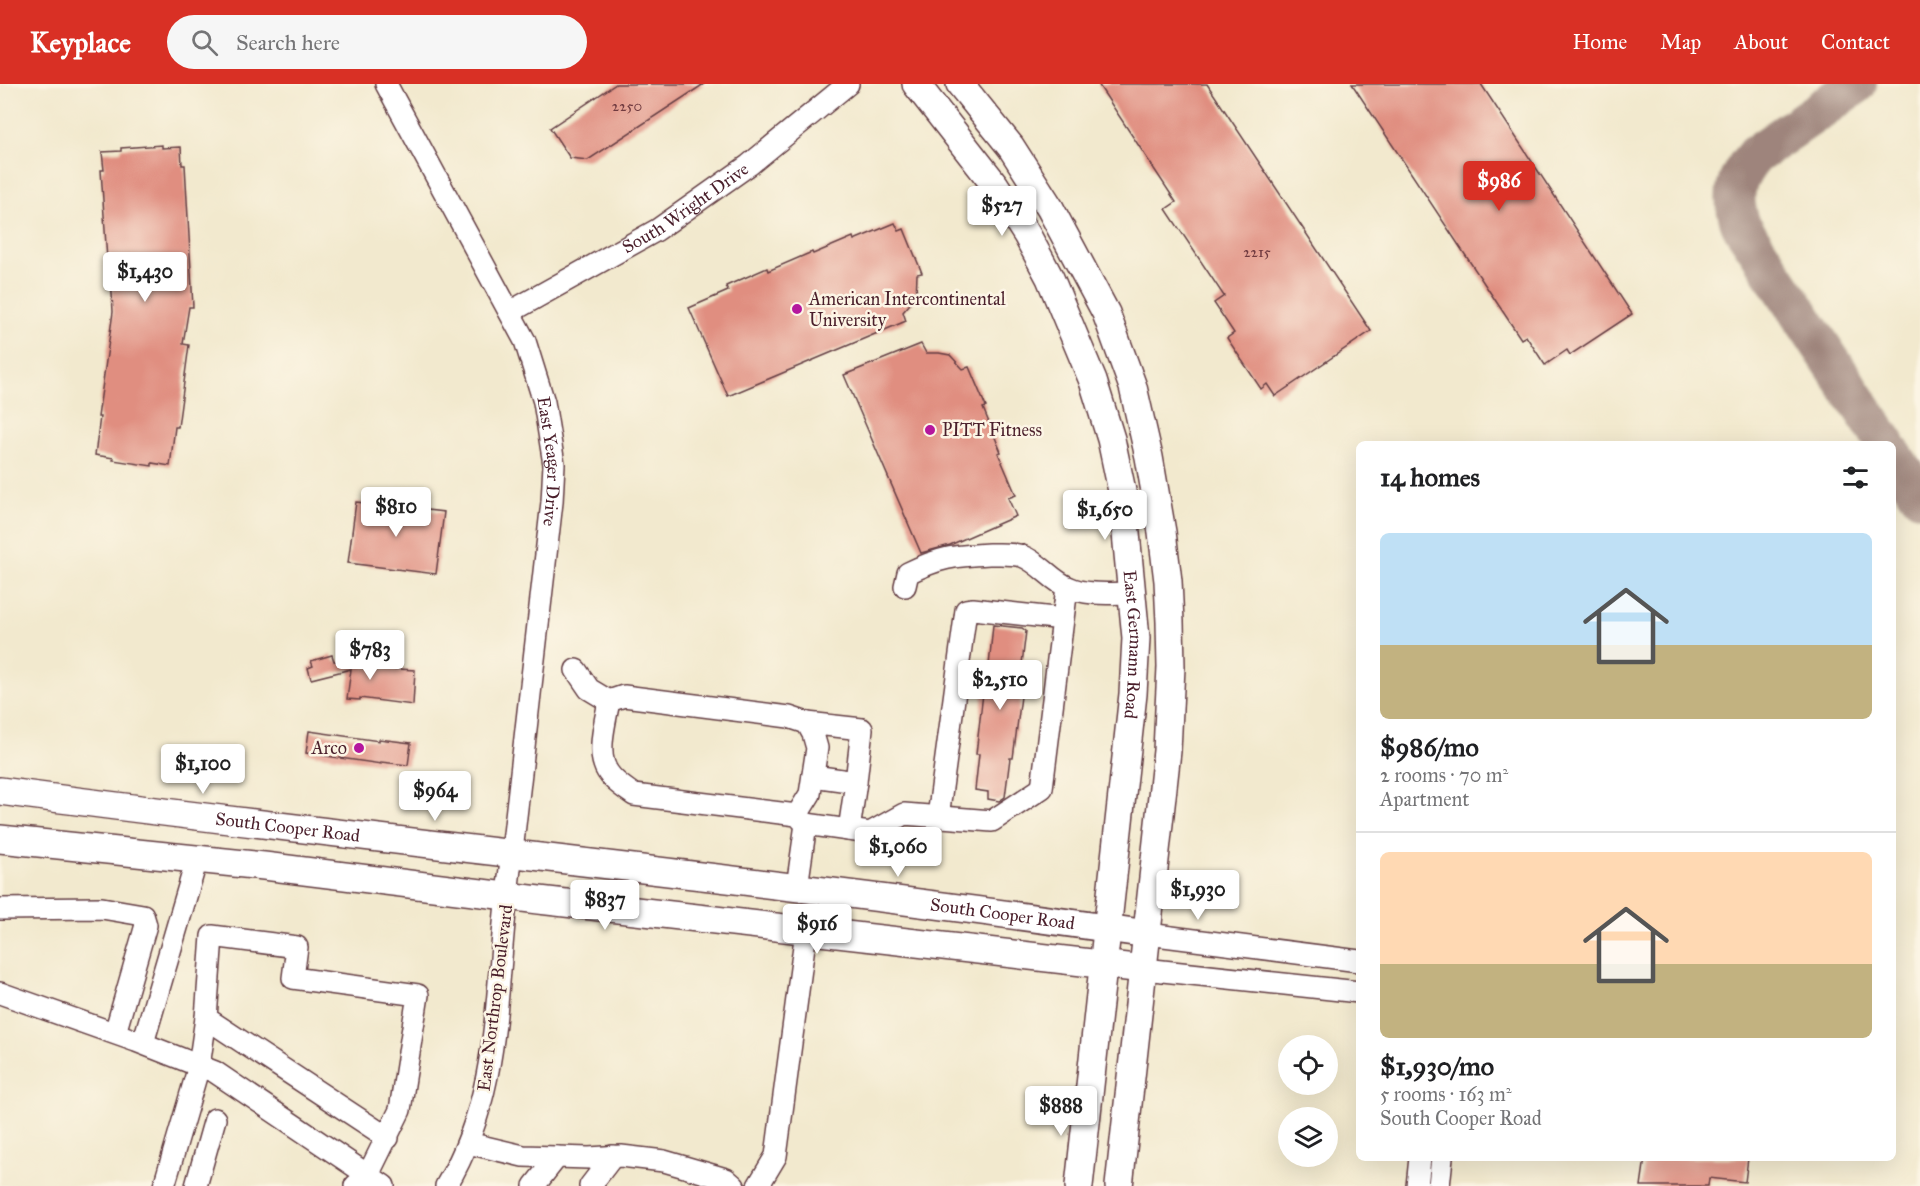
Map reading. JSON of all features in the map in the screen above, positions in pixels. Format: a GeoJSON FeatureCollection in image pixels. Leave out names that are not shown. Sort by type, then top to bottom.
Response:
{"type":"FeatureCollection","features":[{"type":"Feature","properties":{"kind":"main road","name":"East Germann Road"},"geometry":{"type":"LineString","coordinates":[[916,84],[995,185],[1027,235],[1046,272],[1093,381],[1111,440],[1122,491],[1136,638],[1133,694],[1078,1186]]}},
{"type":"Feature","properties":{"kind":"main road","name":"East Germann Road"},"geometry":{"type":"LineString","coordinates":[[960,84],[1011,147],[1050,208],[1106,313],[1133,387],[1149,457],[1168,582],[1171,667],[1169,722],[1148,934],[1119,1186]]}},
{"type":"Feature","properties":{"kind":"main road"},"geometry":{"type":"LineString","coordinates":[[1132,593],[1147,607],[1153,624],[1156,692],[1169,722]]}},
{"type":"Feature","properties":{"kind":"main road","name":"South Cooper Road"},"geometry":{"type":"LineString","coordinates":[[0,791],[219,820],[806,931],[1144,969]]}},
{"type":"Feature","properties":{"kind":"main road","name":"South Cooper Road"},"geometry":{"type":"LineString","coordinates":[[0,839],[197,859],[797,887],[1148,934]]}},
{"type":"Feature","properties":{"kind":"street","name":"East Yeager Drive"},"geometry":{"type":"LineString","coordinates":[[386,84],[525,341],[544,402],[554,464],[509,875]]}},
{"type":"Feature","properties":{"kind":"street","name":"South Wright Drive"},"geometry":{"type":"LineString","coordinates":[[510,312],[666,224],[749,165],[848,84]]}},
{"type":"Feature","properties":{"kind":"street"},"geometry":{"type":"LineString","coordinates":[[904,586],[908,573],[932,561],[952,556],[997,554],[1021,556],[1048,572],[1067,587],[1096,593],[1132,593]]}},
{"type":"Feature","properties":{"kind":"street"},"geometry":{"type":"LineString","coordinates":[[609,701],[602,733],[603,764],[616,783],[634,795],[802,820],[870,833],[904,814],[992,821],[1042,788],[1067,587]]}},
{"type":"Feature","properties":{"kind":"street"},"geometry":{"type":"LineString","coordinates":[[938,817],[966,610],[1063,619]]}},
{"type":"Feature","properties":{"kind":"street"},"geometry":{"type":"LineString","coordinates":[[576,670],[589,689],[609,701],[624,696],[789,717],[807,723],[862,729],[849,830]]}},
{"type":"Feature","properties":{"kind":"street"},"geometry":{"type":"LineString","coordinates":[[797,887],[802,820],[810,794],[817,748],[807,723]]}},
{"type":"Feature","properties":{"kind":"street"},"geometry":{"type":"LineString","coordinates":[[813,776],[856,782]]}},
{"type":"Feature","properties":{"kind":"street"},"geometry":{"type":"LineString","coordinates":[[143,1043],[197,859]]}},
{"type":"Feature","properties":{"kind":"street","name":"East Northrop Boulevard"},"geometry":{"type":"LineString","coordinates":[[446,1186],[468,1143],[483,1101],[491,1058],[509,875]]}},
{"type":"Feature","properties":{"kind":"street"},"geometry":{"type":"LineString","coordinates":[[0,909],[102,908],[143,915],[146,925],[115,1033]]}},
{"type":"Feature","properties":{"kind":"street"},"geometry":{"type":"LineString","coordinates":[[758,1186],[776,1156],[806,931]]}},
{"type":"Feature","properties":{"kind":"street","name":"South Cooper Road"},"geometry":{"type":"LineString","coordinates":[[1148,934],[1356,961]]}},
{"type":"Feature","properties":{"kind":"street"},"geometry":{"type":"LineString","coordinates":[[0,993],[143,1043],[199,1065],[215,1072],[369,1182],[400,1110],[418,995],[293,978],[297,947],[212,936],[206,1018],[199,1065],[164,1186]]}},
{"type":"Feature","properties":{"kind":"street","name":"South Cooper Road"},"geometry":{"type":"LineString","coordinates":[[1144,969],[1356,992]]}},
{"type":"Feature","properties":{"kind":"street"},"geometry":{"type":"LineString","coordinates":[[206,1018],[243,1040],[388,1138]]}},
{"type":"Feature","properties":{"kind":"street"},"geometry":{"type":"LineString","coordinates":[[196,1186],[215,1119]]}},
{"type":"Feature","properties":{"kind":"street"},"geometry":{"type":"LineString","coordinates":[[468,1143],[523,1156],[613,1156],[663,1161],[726,1179],[734,1186]]}},
{"type":"Feature","properties":{"kind":"street"},"geometry":{"type":"LineString","coordinates":[[534,1186],[557,1156]]}},
{"type":"Feature","properties":{"kind":"street"},"geometry":{"type":"LineString","coordinates":[[590,1186],[613,1156]]}},
{"type":"Feature","properties":{"kind":"street"},"geometry":{"type":"LineString","coordinates":[[1417,1186],[1420,1161]]}},
{"type":"Feature","properties":{"kind":"street"},"geometry":{"type":"LineString","coordinates":[[1439,1186],[1442,1161]]}},
{"type":"Feature","properties":{"kind":"building"},"geometry":{"type":"Polygon","coordinates":[[[616,84],[704,84],[588,160],[570,158],[550,128],[616,84]]]}},
{"type":"Feature","properties":{"kind":"building"},"geometry":{"type":"Polygon","coordinates":[[[1098,84],[1207,84],[1371,331],[1275,396],[1267,384],[1261,389],[1227,338],[1234,333],[1214,303],[1224,296],[1166,209],[1176,202],[1098,84]]]}},
{"type":"Feature","properties":{"kind":"building"},"geometry":{"type":"Polygon","coordinates":[[[1352,84],[1481,84],[1632,314],[1570,355],[1567,350],[1545,365],[1526,336],[1521,339],[1352,84]]]}},
{"type":"Feature","properties":{"kind":"building"},"geometry":{"type":"Polygon","coordinates":[[[162,145],[162,148],[181,147],[182,165],[185,165],[193,307],[189,307],[183,344],[189,345],[178,427],[175,427],[170,466],[152,463],[152,466],[95,455],[113,312],[111,275],[108,275],[101,170],[104,170],[102,152],[162,145]]]}},
{"type":"Feature","properties":{"kind":"building","name":"American Intercontinental University"},"geometry":{"type":"Polygon","coordinates":[[[895,223],[899,231],[904,229],[922,273],[917,274],[916,297],[903,312],[906,321],[728,396],[689,308],[728,291],[726,286],[767,268],[768,271],[812,252],[813,254],[853,237],[854,240],[895,223]]]}},
{"type":"Feature","properties":{"kind":"building","name":"PITT Fitness"},"geometry":{"type":"Polygon","coordinates":[[[921,344],[926,353],[950,355],[963,369],[969,367],[986,407],[983,408],[1001,452],[998,453],[1016,495],[1008,498],[1016,516],[950,545],[921,553],[844,375],[921,344]]]}},
{"type":"Feature","properties":{"kind":"building"},"geometry":{"type":"Polygon","coordinates":[[[356,502],[444,512],[436,574],[348,563],[356,502]]]}},
{"type":"Feature","properties":{"kind":"building"},"geometry":{"type":"Polygon","coordinates":[[[993,625],[1022,628],[1026,631],[1020,680],[1023,681],[1013,758],[1010,758],[1005,797],[999,801],[988,799],[988,792],[975,790],[979,754],[976,754],[993,625]]]}},
{"type":"Feature","properties":{"kind":"building"},"geometry":{"type":"Polygon","coordinates":[[[332,655],[334,661],[364,664],[364,667],[415,670],[413,705],[360,698],[360,700],[347,699],[351,669],[311,679],[308,668],[313,666],[311,661],[332,655]]]}},
{"type":"Feature","properties":{"kind":"building","name":"Arco"},"geometry":{"type":"Polygon","coordinates":[[[309,731],[411,743],[408,765],[381,762],[381,764],[306,753],[309,731]]]}},
{"type":"Feature","properties":{"kind":"building"},"geometry":{"type":"Polygon","coordinates":[[[1645,1161],[1748,1161],[1745,1182],[1709,1178],[1708,1186],[1641,1186],[1645,1161]]]}},
{"type":"Feature","properties":{"kind":"taxiway"},"geometry":{"type":"LineString","coordinates":[[1857,84],[1755,155],[1739,180],[1735,196],[1741,225],[1884,441]]}},
{"type":"Feature","properties":{"kind":"taxiway"},"geometry":{"type":"LineString","coordinates":[[1896,460],[1920,496]]}},
{"type":"Feature","properties":{"kind":"place","name":"American Intercontinental University"},"geometry":{"type":"Point","coordinates":[797,309]}},
{"type":"Feature","properties":{"kind":"place","name":"PITT Fitness"},"geometry":{"type":"Point","coordinates":[930,430]}},
{"type":"Feature","properties":{"kind":"place","name":"Arco"},"geometry":{"type":"Point","coordinates":[359,748]}}]}
